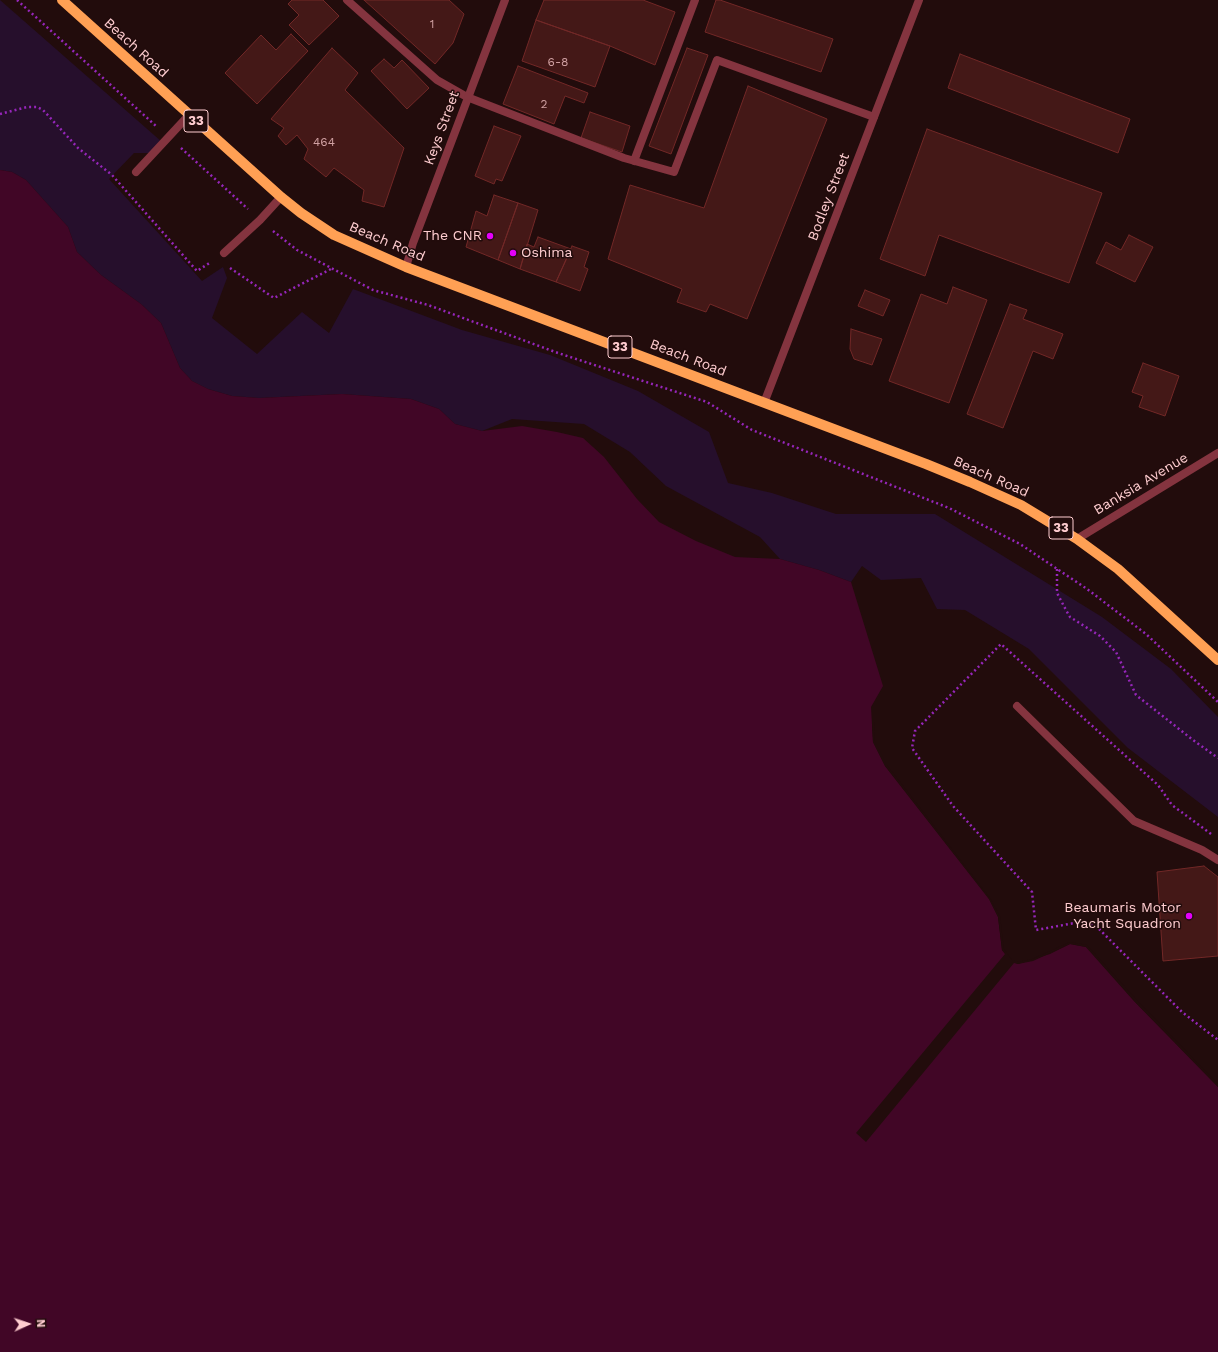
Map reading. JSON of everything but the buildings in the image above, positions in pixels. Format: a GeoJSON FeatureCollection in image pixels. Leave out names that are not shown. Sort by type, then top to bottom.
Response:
{"type":"FeatureCollection","features":[{"type":"Feature","properties":{"kind":"main road","name":"Beach Road"},"geometry":{"type":"LineString","coordinates":[[62,0],[281,197],[301,213],[334,235],[406,267],[970,482],[1021,505],[1078,538],[1133,581],[1218,660]]}},
{"type":"Feature","properties":{"kind":"street"},"geometry":{"type":"LineString","coordinates":[[347,0],[437,80],[467,97],[634,161],[674,172],[717,60],[874,117]]}},
{"type":"Feature","properties":{"kind":"street","name":"Keys Street"},"geometry":{"type":"LineString","coordinates":[[406,267],[467,97],[505,0]]}},
{"type":"Feature","properties":{"kind":"street"},"geometry":{"type":"LineString","coordinates":[[634,161],[695,0]]}},
{"type":"Feature","properties":{"kind":"street","name":"Bodley Street"},"geometry":{"type":"LineString","coordinates":[[764,403],[919,0]]}},
{"type":"Feature","properties":{"kind":"street"},"geometry":{"type":"LineString","coordinates":[[136,172],[189,115]]}},
{"type":"Feature","properties":{"kind":"street"},"geometry":{"type":"LineString","coordinates":[[224,253],[260,220],[281,197]]}},
{"type":"Feature","properties":{"kind":"street","name":"Banksia Avenue"},"geometry":{"type":"LineString","coordinates":[[1078,538],[1218,453]]}},
{"type":"Feature","properties":{"kind":"street"},"geometry":{"type":"LineString","coordinates":[[1017,706],[1134,821],[1202,850],[1218,860]]}},
{"type":"Feature","properties":{"kind":"path"},"geometry":{"type":"LineString","coordinates":[[0,114],[27,107],[36,107],[43,110],[78,148],[112,175],[197,271],[212,262]]}},
{"type":"Feature","properties":{"kind":"path"},"geometry":{"type":"LineString","coordinates":[[226,265],[274,298],[332,269]]}},
{"type":"Feature","properties":{"kind":"path"},"geometry":{"type":"LineString","coordinates":[[1057,568],[1057,593],[1070,617],[1100,636],[1116,652],[1136,695],[1218,758]]}},
{"type":"Feature","properties":{"kind":"path"},"geometry":{"type":"LineString","coordinates":[[1212,835],[1172,805],[1158,785],[1001,644],[915,731],[912,748],[953,806],[1032,892],[1036,930],[1080,922],[1096,926],[1182,1012],[1218,1040]]}},
{"type":"Feature","properties":{"kind":"shaded area"},"geometry":{"type":"Polygon","coordinates":[[[0,0],[162,142],[150,153],[134,153],[109,179],[202,281],[223,267],[227,278],[212,318],[257,354],[302,312],[329,333],[353,289],[462,330],[550,355],[638,391],[709,432],[728,483],[772,493],[836,514],[935,514],[1102,617],[1171,669],[1218,717],[1218,817],[1128,748],[1029,649],[965,610],[937,609],[921,578],[881,580],[862,566],[851,582],[819,570],[780,559],[760,537],[666,486],[630,452],[584,424],[512,419],[482,431],[455,424],[439,409],[411,399],[342,394],[259,398],[232,396],[208,389],[192,381],[180,368],[161,323],[141,304],[101,275],[77,252],[68,227],[26,180],[12,172],[0,170],[0,0]]]}},
{"type":"Feature","properties":{"kind":"shaded area"},"geometry":{"type":"Polygon","coordinates":[[[0,170],[12,172],[26,180],[68,227],[77,252],[101,275],[141,304],[161,323],[180,368],[192,381],[208,389],[232,396],[259,398],[342,394],[411,399],[439,409],[455,424],[482,431],[522,426],[583,438],[604,457],[637,499],[659,522],[696,541],[735,557],[780,559],[819,570],[851,582],[883,686],[871,707],[873,742],[885,766],[989,899],[998,917],[1002,950],[1011,961],[1018,964],[1050,954],[1070,944],[1086,947],[1134,1001],[1218,1087],[1218,1352],[0,1352],[0,170]]]}},
{"type":"Feature","properties":{"kind":"pier"},"geometry":{"type":"Polygon","coordinates":[[[874,722],[875,741],[887,765],[990,898],[1000,916],[1004,949],[1012,960],[1018,962],[1032,959],[1070,942],[1087,945],[1136,999],[1218,1084],[1218,1087],[1134,1001],[1086,947],[1070,944],[1033,961],[1018,964],[1014,963],[866,1142],[856,1133],[1005,954],[1002,950],[998,917],[989,899],[885,766],[873,742],[872,724],[874,722]]]}},
{"type":"Feature","properties":{"kind":"place","name":"The CNR"},"geometry":{"type":"Point","coordinates":[490,236]}},
{"type":"Feature","properties":{"kind":"place","name":"Oshima"},"geometry":{"type":"Point","coordinates":[513,253]}},
{"type":"Feature","properties":{"kind":"place","name":"Beaumaris Motor Yacht Squadron"},"geometry":{"type":"Point","coordinates":[1189,916]}}]}
